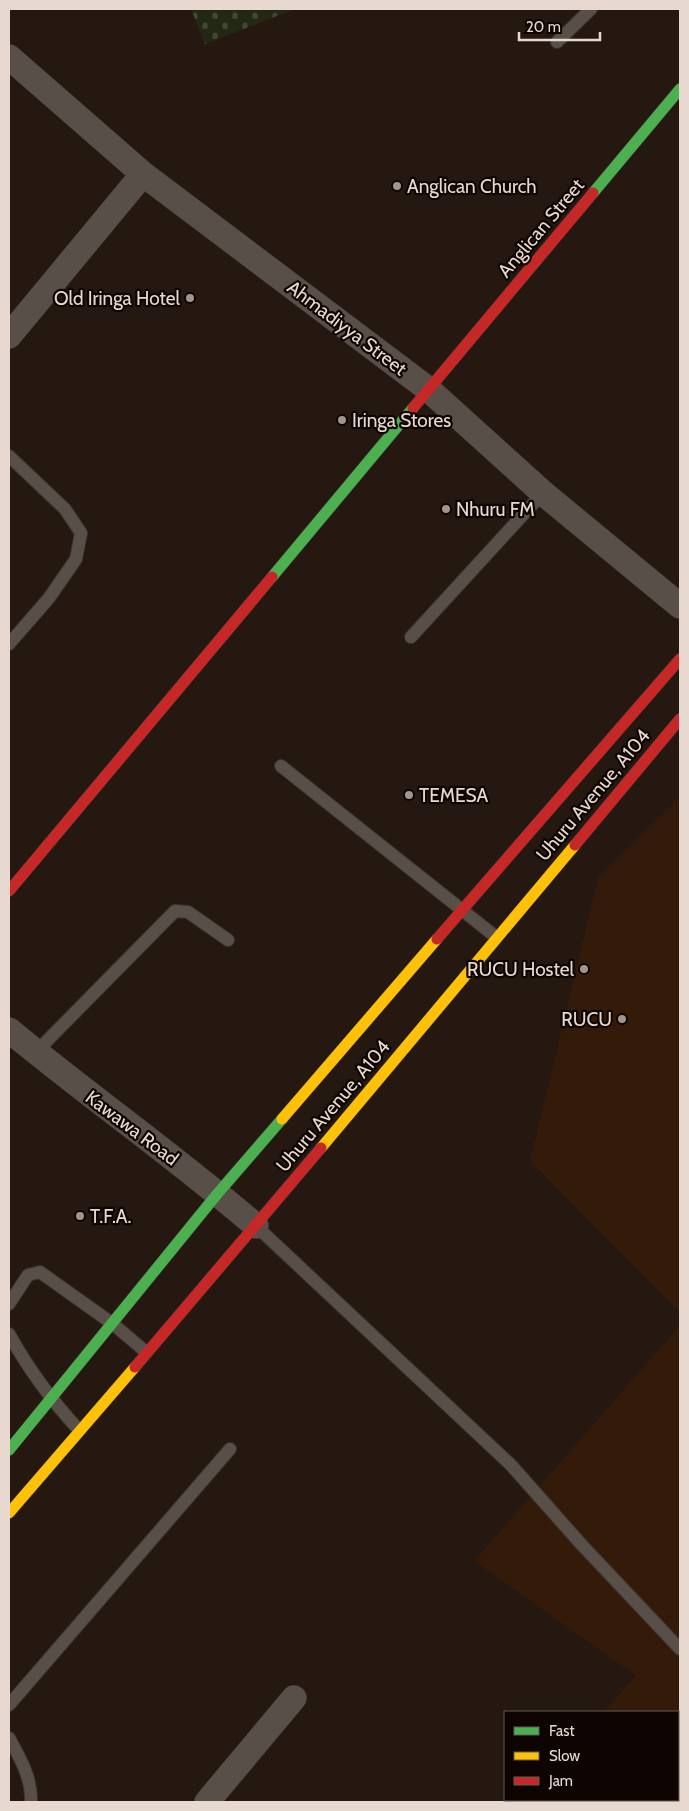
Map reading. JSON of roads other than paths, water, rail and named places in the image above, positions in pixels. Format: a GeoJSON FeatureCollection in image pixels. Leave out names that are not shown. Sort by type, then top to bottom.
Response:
{"type":"FeatureCollection","features":[{"type":"Feature","properties":{"kind":"main road","name":"Anglican Street"},"geometry":{"type":"LineString","coordinates":[[9,891],[680,89]]}},
{"type":"Feature","properties":{"kind":"main road","name":"Uhuru Avenue, A104"},"geometry":{"type":"LineString","coordinates":[[9,1450],[218,1193],[680,659]]}},
{"type":"Feature","properties":{"kind":"main road","name":"Uhuru Avenue, A104"},"geometry":{"type":"LineString","coordinates":[[9,1512],[256,1226],[680,719]]}},
{"type":"Feature","properties":{"kind":"street","name":"Ahmadiyya Street"},"geometry":{"type":"LineString","coordinates":[[9,56],[143,174],[428,389],[544,493],[680,606]]}},
{"type":"Feature","properties":{"kind":"street"},"geometry":{"type":"LineString","coordinates":[[9,336],[143,174]]}},
{"type":"Feature","properties":{"kind":"street","name":"Kawawa Road"},"geometry":{"type":"LineString","coordinates":[[9,1030],[218,1193],[256,1226]]}},
{"type":"Feature","properties":{"kind":"street"},"geometry":{"type":"LineString","coordinates":[[207,1802],[294,1698]]}},
{"type":"Feature","properties":{"kind":"lane"},"geometry":{"type":"LineString","coordinates":[[557,42],[590,9]]}},
{"type":"Feature","properties":{"kind":"lane"},"geometry":{"type":"LineString","coordinates":[[9,456],[65,509],[80,533],[76,559],[49,598],[9,644]]}},
{"type":"Feature","properties":{"kind":"lane"},"geometry":{"type":"LineString","coordinates":[[411,637],[544,493]]}},
{"type":"Feature","properties":{"kind":"lane"},"geometry":{"type":"LineString","coordinates":[[281,766],[496,937]]}},
{"type":"Feature","properties":{"kind":"lane"},"geometry":{"type":"LineString","coordinates":[[36,1052],[175,911],[188,912],[228,940]]}},
{"type":"Feature","properties":{"kind":"lane"},"geometry":{"type":"LineString","coordinates":[[256,1226],[511,1465],[581,1544],[680,1649]]}},
{"type":"Feature","properties":{"kind":"lane"},"geometry":{"type":"LineString","coordinates":[[9,1304],[28,1275],[40,1272],[113,1324],[146,1352]]}},
{"type":"Feature","properties":{"kind":"lane"},"geometry":{"type":"LineString","coordinates":[[9,1334],[25,1362],[51,1400],[80,1430]]}},
{"type":"Feature","properties":{"kind":"lane"},"geometry":{"type":"LineString","coordinates":[[9,1705],[230,1449]]}},
{"type":"Feature","properties":{"kind":"lane"},"geometry":{"type":"LineString","coordinates":[[9,1738],[24,1766],[31,1791],[30,1802]]}},
{"type":"Feature","properties":{"kind":"place","name":"Anglican Church"},"geometry":{"type":"Point","coordinates":[397,186]}},
{"type":"Feature","properties":{"kind":"place","name":"Old Iringa Hotel"},"geometry":{"type":"Point","coordinates":[190,298]}},
{"type":"Feature","properties":{"kind":"place","name":"Iringa Stores"},"geometry":{"type":"Point","coordinates":[342,420]}},
{"type":"Feature","properties":{"kind":"place","name":"Nhuru FM"},"geometry":{"type":"Point","coordinates":[446,509]}},
{"type":"Feature","properties":{"kind":"place","name":"TEMESA"},"geometry":{"type":"Point","coordinates":[409,795]}},
{"type":"Feature","properties":{"kind":"place","name":"RUCU Hostel"},"geometry":{"type":"Point","coordinates":[584,969]}},
{"type":"Feature","properties":{"kind":"place","name":"RUCU"},"geometry":{"type":"Point","coordinates":[622,1019]}},
{"type":"Feature","properties":{"kind":"place","name":"T.F.A."},"geometry":{"type":"Point","coordinates":[80,1216]}}]}
